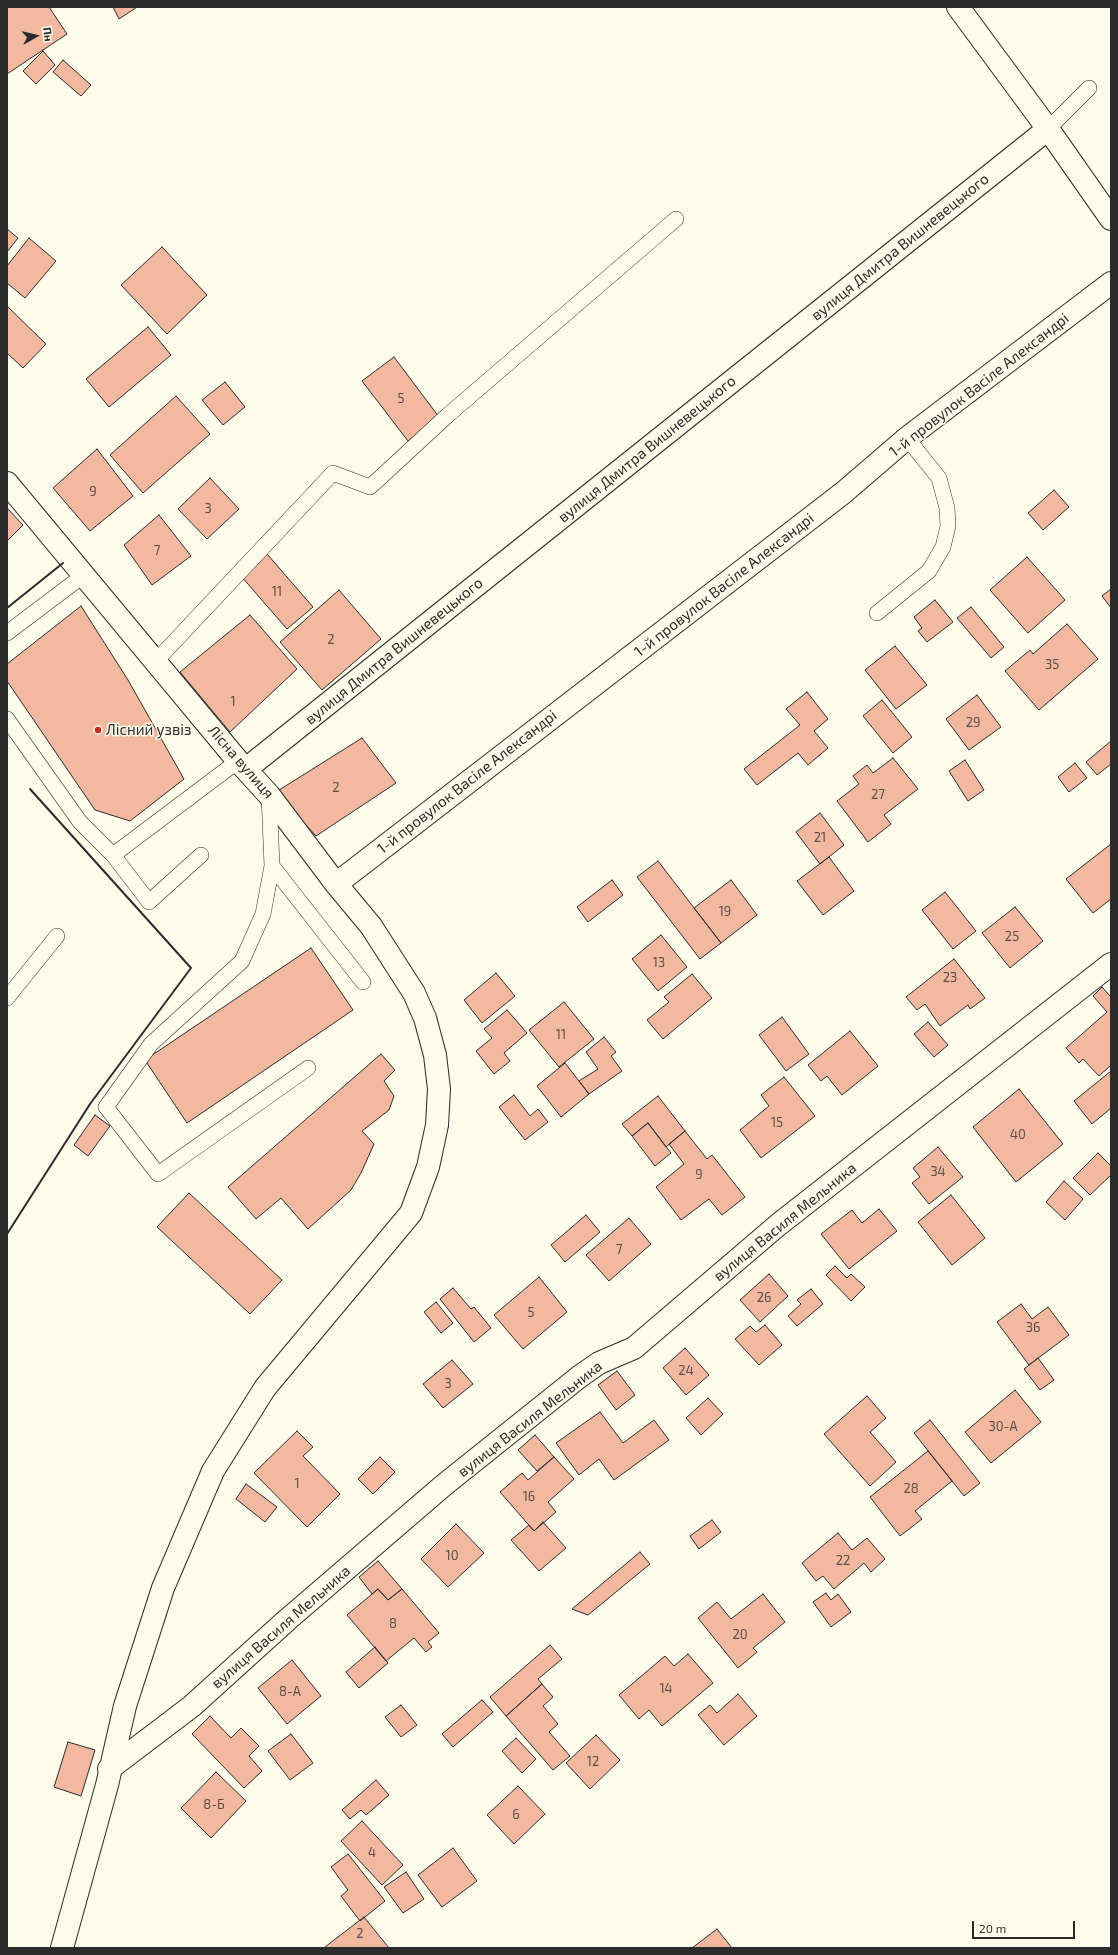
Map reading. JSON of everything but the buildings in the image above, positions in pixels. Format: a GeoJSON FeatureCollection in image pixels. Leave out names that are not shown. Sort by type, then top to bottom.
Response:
{"type":"FeatureCollection","features":[{"type":"Feature","properties":{"kind":"street"},"geometry":{"type":"LineString","coordinates":[[958,7],[1048,129],[1111,219]]}},
{"type":"Feature","properties":{"kind":"street","name":"вулиця Дмитра Вишневецького"},"geometry":{"type":"LineString","coordinates":[[242,765],[1048,129]]}},
{"type":"Feature","properties":{"kind":"street","name":"1-й провулок Васіле Александрі"},"geometry":{"type":"LineString","coordinates":[[336,884],[844,493],[908,438],[1111,283]]}},
{"type":"Feature","properties":{"kind":"street","name":"Лісна вулиця"},"geometry":{"type":"LineString","coordinates":[[7,482],[242,765],[269,795],[375,933],[414,993],[425,1018],[436,1055],[439,1089],[437,1125],[428,1167],[411,1213],[264,1388],[213,1471],[164,1588],[124,1706],[109,1769]]}},
{"type":"Feature","properties":{"kind":"street","name":"вулиця Василя Мельника"},"geometry":{"type":"LineString","coordinates":[[109,1769],[192,1706],[287,1620],[450,1480],[599,1363],[634,1348],[778,1225],[1111,964]]}},
{"type":"Feature","properties":{"kind":"street"},"geometry":{"type":"LineString","coordinates":[[62,1948],[107,1785],[109,1769]]}},
{"type":"Feature","properties":{"kind":"lane"},"geometry":{"type":"LineString","coordinates":[[1048,129],[1090,88]]}},
{"type":"Feature","properties":{"kind":"lane"},"geometry":{"type":"LineString","coordinates":[[156,661],[333,473],[370,487],[448,415],[676,219]]}},
{"type":"Feature","properties":{"kind":"lane"},"geometry":{"type":"LineString","coordinates":[[877,613],[929,571],[943,547],[948,526],[947,508],[939,478],[908,438]]}},
{"type":"Feature","properties":{"kind":"lane"},"geometry":{"type":"LineString","coordinates":[[7,633],[84,574]]}},
{"type":"Feature","properties":{"kind":"lane"},"geometry":{"type":"LineString","coordinates":[[7,719],[13,739],[80,822],[113,855],[149,902],[201,855]]}},
{"type":"Feature","properties":{"kind":"lane"},"geometry":{"type":"LineString","coordinates":[[113,855],[242,765]]}},
{"type":"Feature","properties":{"kind":"lane"},"geometry":{"type":"LineString","coordinates":[[269,795],[272,866],[263,914],[242,961],[151,1044],[106,1107],[158,1174],[308,1068]]}},
{"type":"Feature","properties":{"kind":"lane"},"geometry":{"type":"LineString","coordinates":[[272,866],[363,982]]}},
{"type":"Feature","properties":{"kind":"lane"},"geometry":{"type":"LineString","coordinates":[[7,998],[57,936]]}},
{"type":"Feature","properties":{"kind":"wall"},"geometry":{"type":"LineString","coordinates":[[7,608],[63,563]]}},
{"type":"Feature","properties":{"kind":"wall"},"geometry":{"type":"LineString","coordinates":[[7,1234],[90,1104],[191,968],[30,789]]}},
{"type":"Feature","properties":{"kind":"place","name":"Лісний узвіз"},"geometry":{"type":"Point","coordinates":[98,730]}}]}
